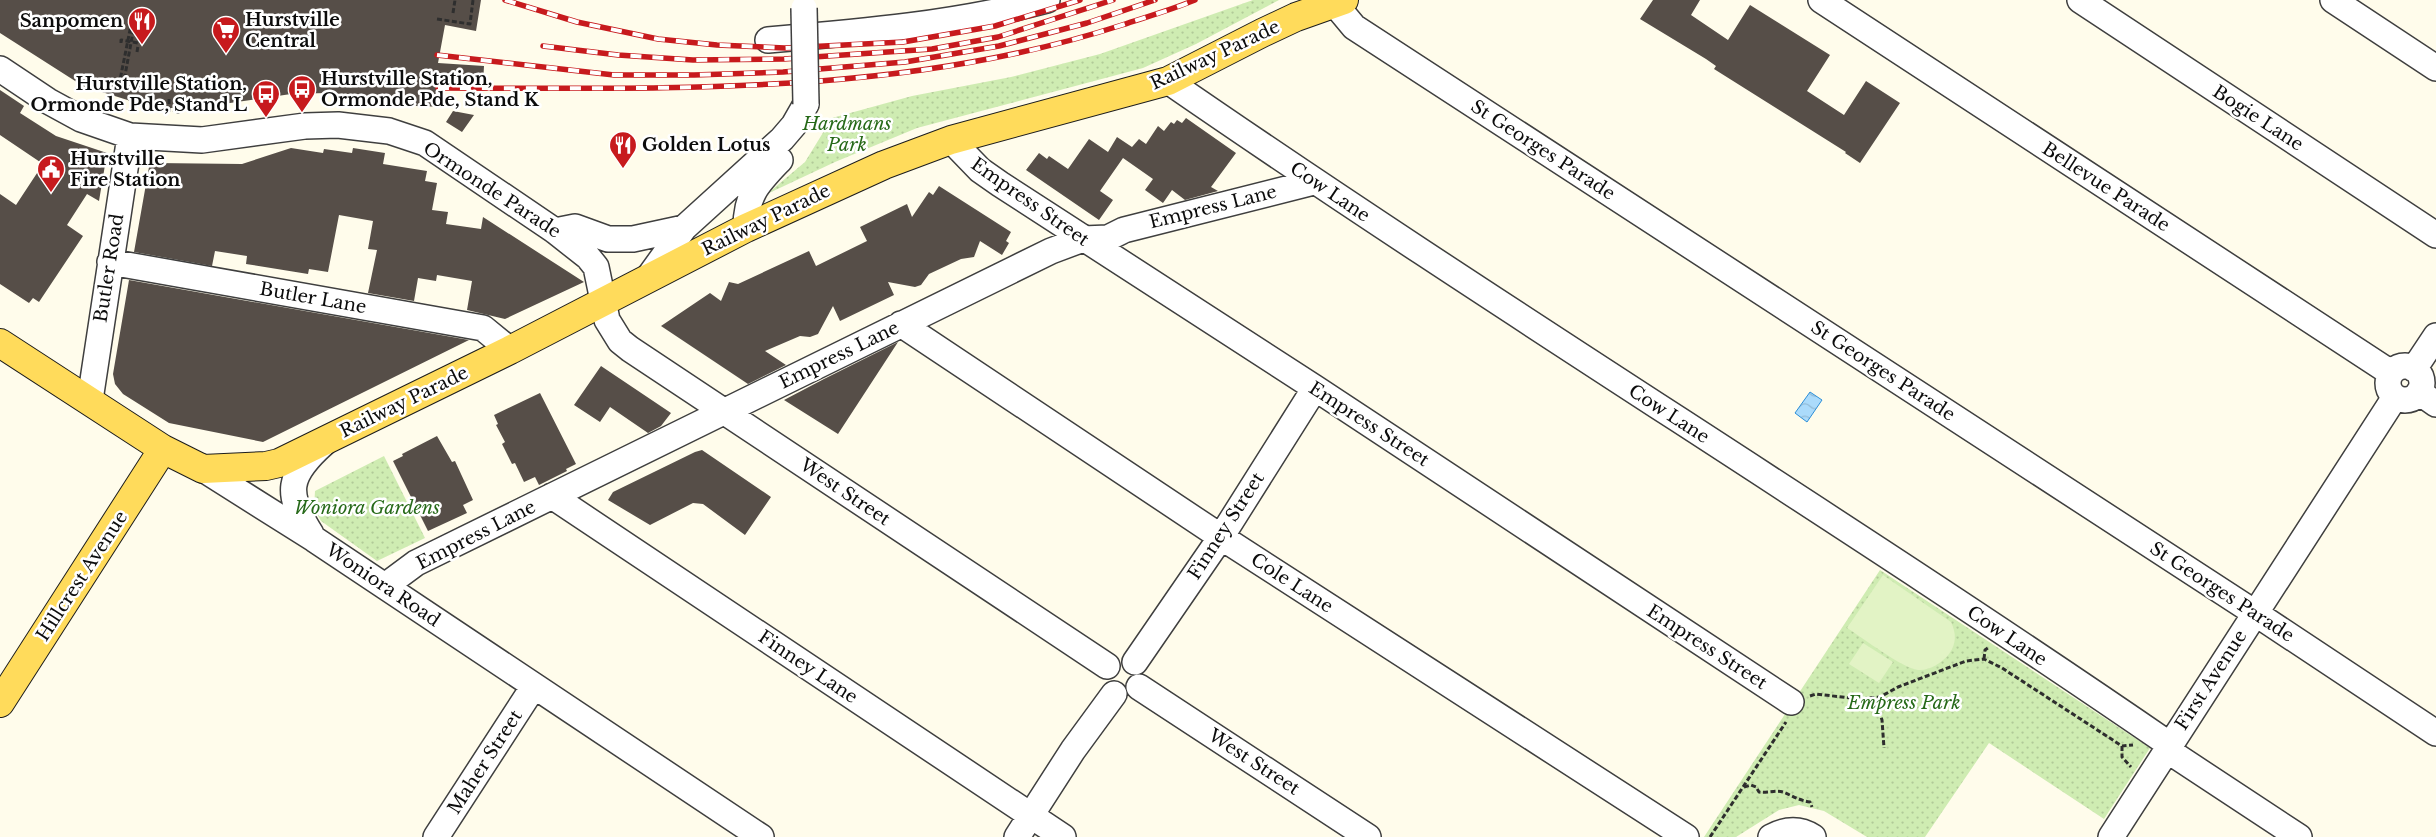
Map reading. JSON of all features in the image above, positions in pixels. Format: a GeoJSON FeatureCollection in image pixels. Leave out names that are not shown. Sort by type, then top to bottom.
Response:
{"type":"FeatureCollection","features":[{"type":"Feature","properties":{"kind":"main road","name":"Railway Parade"},"geometry":{"type":"LineString","coordinates":[[203,469],[273,464],[510,350],[746,228],[884,165],[951,140],[1168,81],[1262,33],[1339,2]]}},
{"type":"Feature","properties":{"kind":"main road","name":"Woniora Road"},"geometry":{"type":"LineString","coordinates":[[0,343],[90,400],[163,450],[203,469]]}},
{"type":"Feature","properties":{"kind":"main road","name":"Hillcrest Avenue"},"geometry":{"type":"LineString","coordinates":[[0,703],[163,450]]}},
{"type":"Feature","properties":{"kind":"street"},"geometry":{"type":"LineString","coordinates":[[768,40],[847,33],[991,15],[1047,0]]}},
{"type":"Feature","properties":{"kind":"street","name":"Bellevue Parade"},"geometry":{"type":"LineString","coordinates":[[1821,0],[2411,387]]}},
{"type":"Feature","properties":{"kind":"street","name":"Bogie Lane"},"geometry":{"type":"LineString","coordinates":[[2080,0],[2436,235]]}},
{"type":"Feature","properties":{"kind":"street"},"geometry":{"type":"LineString","coordinates":[[2333,0],[2436,68]]}},
{"type":"Feature","properties":{"kind":"street","name":"St Georges Parade"},"geometry":{"type":"LineString","coordinates":[[1339,2],[1354,27],[2254,612],[2436,733]]}},
{"type":"Feature","properties":{"kind":"street"},"geometry":{"type":"LineString","coordinates":[[746,228],[748,204],[752,192],[760,180],[800,136],[807,115],[805,3]]}},
{"type":"Feature","properties":{"kind":"street","name":"Ormonde Parade"},"geometry":{"type":"LineString","coordinates":[[0,69],[48,101],[81,119],[130,136],[202,140],[305,126],[330,125],[389,131],[424,143],[578,248],[596,267],[602,303]]}},
{"type":"Feature","properties":{"kind":"street","name":"Cow Lane"},"geometry":{"type":"LineString","coordinates":[[1168,81],[1314,182],[1881,552],[2164,743],[2299,837]]}},
{"type":"Feature","properties":{"kind":"street"},"geometry":{"type":"LineString","coordinates":[[648,278],[684,228],[782,139],[794,125],[806,104]]}},
{"type":"Feature","properties":{"kind":"street","name":"Butler Road"},"geometry":{"type":"LineString","coordinates":[[90,400],[130,136]]}},
{"type":"Feature","properties":{"kind":"street","name":"Empress Street"},"geometry":{"type":"LineString","coordinates":[[951,140],[980,170],[1083,239],[1315,388],[1795,707]]}},
{"type":"Feature","properties":{"kind":"street","name":"Empress Lane"},"geometry":{"type":"LineString","coordinates":[[385,586],[416,563],[1051,252],[1083,239],[1108,238],[1124,230],[1314,182]]}},
{"type":"Feature","properties":{"kind":"street"},"geometry":{"type":"LineString","coordinates":[[555,231],[575,227],[608,239],[633,240],[684,228]]}},
{"type":"Feature","properties":{"kind":"street","name":"Butler Lane"},"geometry":{"type":"LineString","coordinates":[[110,262],[483,328],[510,350]]}},
{"type":"Feature","properties":{"kind":"street","name":"West Street"},"geometry":{"type":"LineString","coordinates":[[602,303],[607,320],[620,341],[1108,666]]}},
{"type":"Feature","properties":{"kind":"street","name":"Cole Lane"},"geometry":{"type":"LineString","coordinates":[[901,324],[1220,537],[1686,837]]}},
{"type":"Feature","properties":{"kind":"street","name":"First Avenue"},"geometry":{"type":"LineString","coordinates":[[2111,837],[2164,743],[2411,387],[2436,336]]}},
{"type":"Feature","properties":{"kind":"street","name":"Finney Street"},"geometry":{"type":"LineString","coordinates":[[1135,662],[1220,537],[1315,388]]}},
{"type":"Feature","properties":{"kind":"street"},"geometry":{"type":"LineString","coordinates":[[314,539],[296,510],[292,490],[300,468],[330,438]]}},
{"type":"Feature","properties":{"kind":"street","name":"Woniora Road"},"geometry":{"type":"LineString","coordinates":[[203,469],[314,539],[761,837]]}},
{"type":"Feature","properties":{"kind":"street","name":"Finney Lane"},"geometry":{"type":"LineString","coordinates":[[552,496],[1063,837]]}},
{"type":"Feature","properties":{"kind":"street"},"geometry":{"type":"LineString","coordinates":[[1120,658],[1126,658],[1135,662],[1142,674],[1139,687],[1128,695],[1114,694],[1105,684],[1104,677],[1108,666],[1120,658]]}},
{"type":"Feature","properties":{"kind":"street","name":"Maher Street"},"geometry":{"type":"LineString","coordinates":[[436,837],[534,686]]}},
{"type":"Feature","properties":{"kind":"street","name":"West Street"},"geometry":{"type":"LineString","coordinates":[[1139,687],[1368,837]]}},
{"type":"Feature","properties":{"kind":"street"},"geometry":{"type":"LineString","coordinates":[[1016,837],[1114,694]]}},
{"type":"Feature","properties":{"kind":"street"},"geometry":{"type":"LineString","coordinates":[[1772,837],[1793,830],[1799,830],[1813,837]]}},
{"type":"Feature","properties":{"kind":"path"},"geometry":{"type":"LineString","coordinates":[[454,13],[455,0]]}},
{"type":"Feature","properties":{"kind":"path"},"geometry":{"type":"LineString","coordinates":[[437,19],[470,24],[473,0],[471,0]]}},
{"type":"Feature","properties":{"kind":"path"},"geometry":{"type":"LineString","coordinates":[[121,86],[134,16]]}},
{"type":"Feature","properties":{"kind":"path"},"geometry":{"type":"LineString","coordinates":[[121,43],[121,40],[138,44],[137,52]]}},
{"type":"Feature","properties":{"kind":"path"},"geometry":{"type":"LineString","coordinates":[[432,74],[438,75]]}},
{"type":"Feature","properties":{"kind":"path"},"geometry":{"type":"LineString","coordinates":[[169,99],[169,110],[178,111],[178,114]]}},
{"type":"Feature","properties":{"kind":"path"},"geometry":{"type":"LineString","coordinates":[[1710,837],[1795,707],[1816,694],[1860,699],[1880,697],[1898,687],[1966,661],[1984,660],[2002,668],[2122,746],[2164,743]]}},
{"type":"Feature","properties":{"kind":"path"},"geometry":{"type":"LineString","coordinates":[[1880,697],[1878,709],[1882,720],[1884,748]]}},
{"type":"Feature","properties":{"kind":"path"},"geometry":{"type":"LineString","coordinates":[[1860,699],[1878,709]]}},
{"type":"Feature","properties":{"kind":"path"},"geometry":{"type":"LineString","coordinates":[[1743,788],[1751,785],[1756,787],[1759,792],[1782,792],[1795,799],[1810,802],[1812,807]]}},
{"type":"Feature","properties":{"kind":"green space","name":"Hardmans Park"},"geometry":{"type":"Polygon","coordinates":[[[1253,0],[1279,0],[1196,44],[1143,68],[917,128],[835,162],[767,194],[805,162],[832,118],[912,96],[1011,77],[1100,54],[1253,0]]]}},
{"type":"Feature","properties":{"kind":"green space","name":"Woniora Gardens"},"geometry":{"type":"Polygon","coordinates":[[[384,456],[425,538],[377,561],[321,521],[314,508],[315,491],[384,456]]]}},
{"type":"Feature","properties":{"kind":"green space","name":"Empress Park"},"geometry":{"type":"Polygon","coordinates":[[[1880,570],[2150,748],[2104,819],[1989,743],[1925,837],[1867,837],[1824,811],[1799,805],[1779,810],[1736,837],[1704,837],[1880,570]]]}},
{"type":"Feature","properties":{"kind":"green space"},"geometry":{"type":"Polygon","coordinates":[[[1883,575],[1951,622],[1955,634],[1953,646],[1949,654],[1935,666],[1922,670],[1911,668],[1847,628],[1883,575]]]}},
{"type":"Feature","properties":{"kind":"green space"},"geometry":{"type":"Polygon","coordinates":[[[1863,643],[1893,662],[1879,683],[1849,664],[1863,643]]]}},
{"type":"Feature","properties":{"kind":"water"},"geometry":{"type":"Polygon","coordinates":[[[1810,392],[1822,400],[1807,422],[1795,413],[1810,392]]]}},
{"type":"Feature","properties":{"kind":"building","name":"Hurstville Central"},"geometry":{"type":"Polygon","coordinates":[[[0,0],[481,0],[476,31],[445,25],[438,63],[484,66],[483,84],[440,80],[447,107],[416,106],[363,95],[326,93],[291,94],[223,104],[194,105],[194,108],[151,108],[151,104],[137,103],[83,86],[0,33],[0,0]]]}},
{"type":"Feature","properties":{"kind":"building"},"geometry":{"type":"Polygon","coordinates":[[[1653,0],[1700,0],[1691,15],[1728,40],[1750,5],[1830,55],[1807,91],[1844,115],[1866,81],[1900,103],[1860,163],[1846,152],[1714,69],[1716,66],[1706,59],[1640,19],[1653,0]]]}},
{"type":"Feature","properties":{"kind":"building"},"geometry":{"type":"Polygon","coordinates":[[[0,90],[24,106],[20,113],[56,136],[107,153],[99,201],[87,194],[67,225],[83,236],[39,302],[33,298],[29,303],[0,284],[0,194],[16,205],[43,164],[0,135],[0,90]]]}},
{"type":"Feature","properties":{"kind":"building"},"geometry":{"type":"Polygon","coordinates":[[[453,111],[474,115],[462,132],[446,122],[453,111]]]}},
{"type":"Feature","properties":{"kind":"building"},"geometry":{"type":"Polygon","coordinates":[[[1186,118],[1236,153],[1211,187],[1218,191],[1185,200],[1172,190],[1163,203],[1145,190],[1153,179],[1123,158],[1100,191],[1113,200],[1099,220],[1026,170],[1039,153],[1047,159],[1049,156],[1068,169],[1089,139],[1108,152],[1117,137],[1132,147],[1139,139],[1146,144],[1158,126],[1164,131],[1171,122],[1174,124],[1177,120],[1182,123],[1186,118]]]}},
{"type":"Feature","properties":{"kind":"building"},"geometry":{"type":"Polygon","coordinates":[[[291,148],[323,153],[324,149],[352,153],[353,148],[385,153],[383,164],[427,171],[425,181],[437,183],[432,210],[448,212],[446,224],[481,229],[483,217],[584,282],[505,319],[467,310],[472,281],[437,275],[436,281],[418,278],[414,301],[368,293],[377,250],[368,249],[373,221],[339,215],[328,272],[309,269],[308,274],[246,264],[247,256],[215,251],[212,266],[134,252],[149,167],[155,163],[242,164],[291,148]]]}},
{"type":"Feature","properties":{"kind":"building"},"geometry":{"type":"Polygon","coordinates":[[[939,186],[1011,232],[1006,241],[1009,243],[1002,255],[980,241],[974,257],[961,259],[929,274],[921,285],[915,287],[888,282],[894,295],[840,321],[833,306],[818,334],[810,337],[800,336],[765,351],[786,365],[748,384],[661,326],[710,293],[721,301],[729,282],[738,284],[809,251],[816,266],[867,241],[860,227],[907,204],[912,217],[929,192],[933,195],[939,186]]]}},
{"type":"Feature","properties":{"kind":"building"},"geometry":{"type":"Polygon","coordinates":[[[129,280],[469,340],[263,442],[169,423],[123,394],[115,384],[113,374],[129,280]]]}},
{"type":"Feature","properties":{"kind":"building"},"geometry":{"type":"Polygon","coordinates":[[[898,342],[838,434],[784,400],[824,379],[898,342]]]}},
{"type":"Feature","properties":{"kind":"building"},"geometry":{"type":"Polygon","coordinates":[[[601,366],[671,413],[661,426],[648,433],[610,407],[600,422],[574,405],[601,366]]]}},
{"type":"Feature","properties":{"kind":"building"},"geometry":{"type":"Polygon","coordinates":[[[540,393],[576,464],[566,469],[567,471],[539,485],[535,477],[524,482],[515,463],[512,464],[502,444],[505,442],[496,425],[498,424],[494,415],[540,393]]]}},
{"type":"Feature","properties":{"kind":"building"},"geometry":{"type":"Polygon","coordinates":[[[437,436],[452,462],[455,461],[473,500],[463,505],[467,513],[428,531],[393,461],[403,456],[402,454],[437,436]]]}},
{"type":"Feature","properties":{"kind":"building"},"geometry":{"type":"Polygon","coordinates":[[[702,450],[771,497],[745,535],[703,504],[693,503],[650,525],[608,500],[613,492],[702,450]]]}},
{"type":"Feature","properties":{"kind":"railway"},"geometry":{"type":"LineString","coordinates":[[505,0],[577,22],[658,39],[717,45],[785,48],[903,42],[995,26],[1080,0]]}},
{"type":"Feature","properties":{"kind":"railway"},"geometry":{"type":"LineString","coordinates":[[543,46],[618,55],[693,60],[784,59],[932,49],[998,37],[1113,0]]}},
{"type":"Feature","properties":{"kind":"railway"},"geometry":{"type":"LineString","coordinates":[[437,55],[614,75],[783,72],[905,62],[999,46],[1087,23],[1155,0]]}},
{"type":"Feature","properties":{"kind":"railway"},"geometry":{"type":"LineString","coordinates":[[438,88],[697,87],[783,84],[869,77],[954,65],[1039,48],[1122,25],[1195,0]]}},
{"type":"Feature","properties":{"kind":"place","name":"Sanpomen"},"geometry":{"type":"Point","coordinates":[142,45]}},
{"type":"Feature","properties":{"kind":"place","name":"Hurstville Central"},"geometry":{"type":"Point","coordinates":[226,54]}},
{"type":"Feature","properties":{"kind":"place","name":"Hurstville Station, Ormonde Pde, Stand K"},"geometry":{"type":"Point","coordinates":[302,113]}},
{"type":"Feature","properties":{"kind":"place","name":"Hurstville Station, Ormonde Pde, Stand L"},"geometry":{"type":"Point","coordinates":[266,118]}},
{"type":"Feature","properties":{"kind":"place","name":"Golden Lotus"},"geometry":{"type":"Point","coordinates":[623,169]}},
{"type":"Feature","properties":{"kind":"place","name":"Hurstville Fire Station"},"geometry":{"type":"Point","coordinates":[51,193]}}]}
